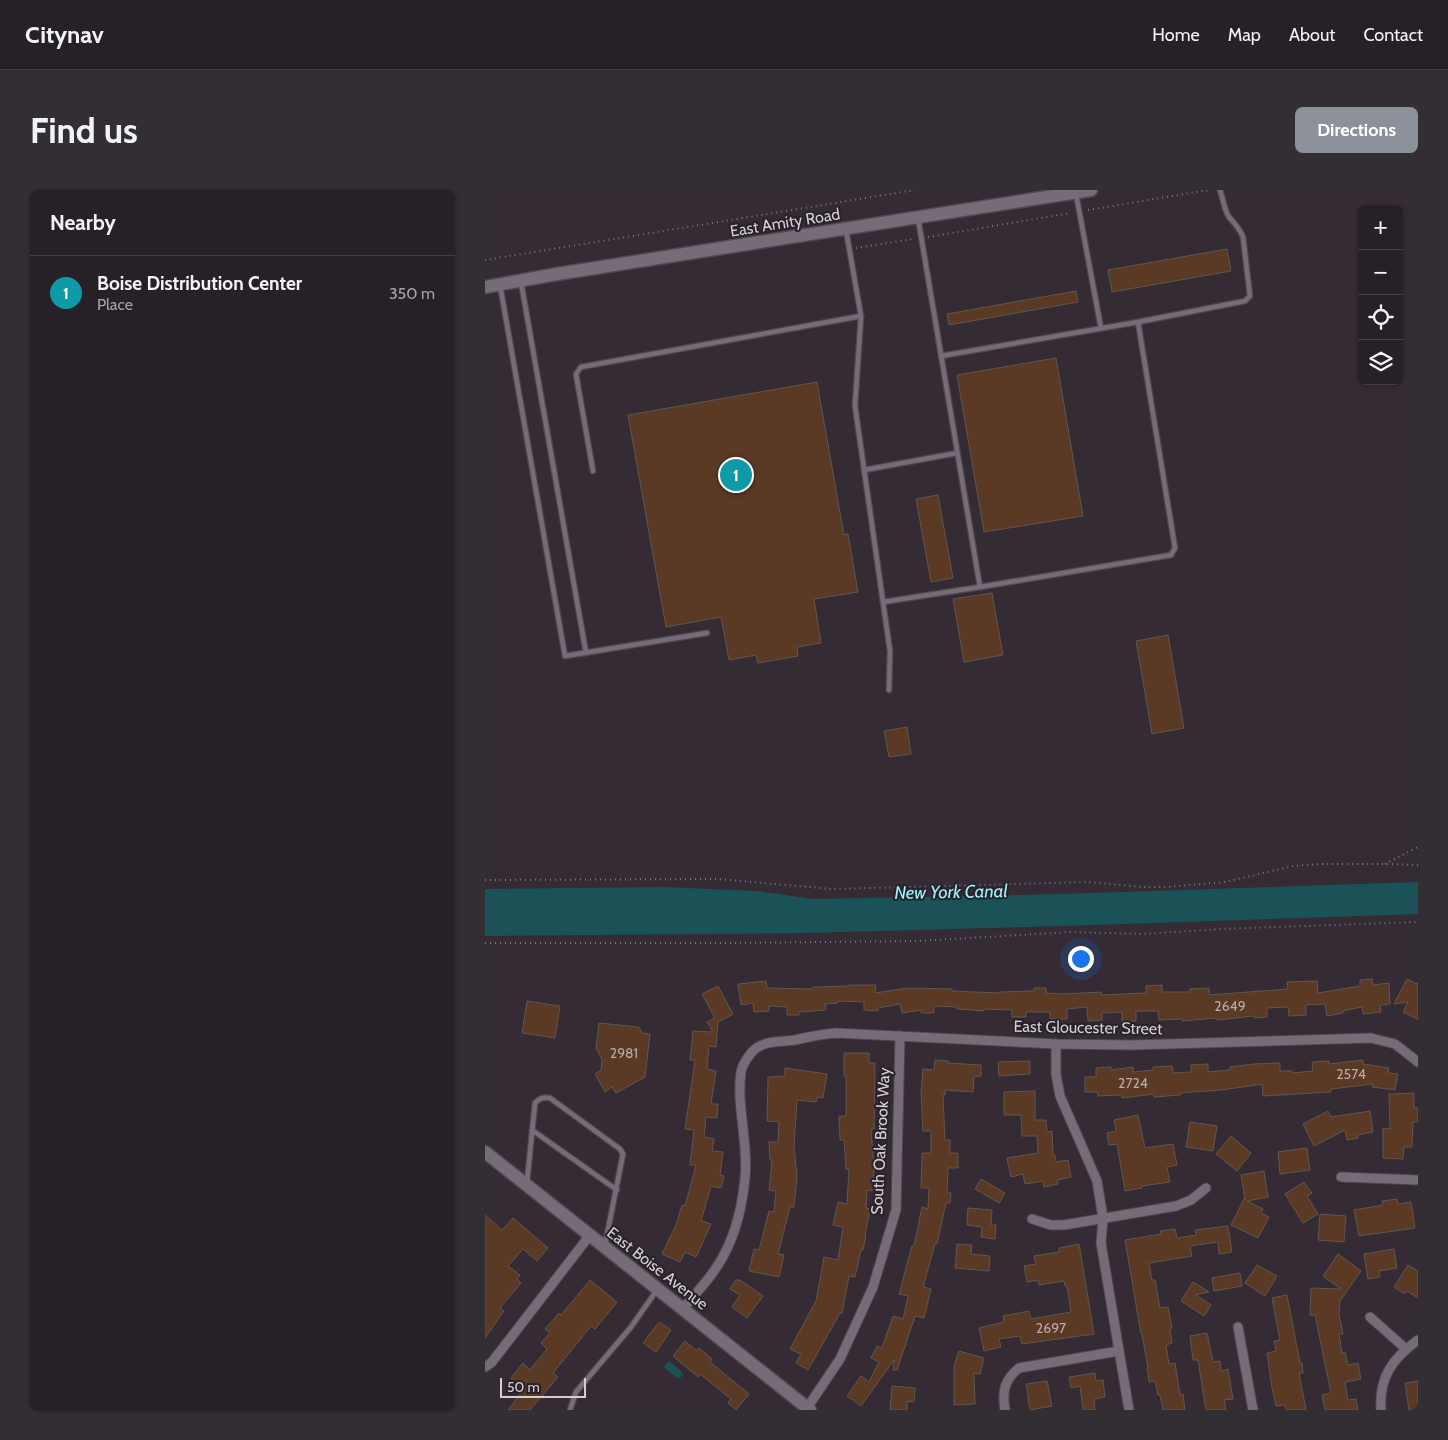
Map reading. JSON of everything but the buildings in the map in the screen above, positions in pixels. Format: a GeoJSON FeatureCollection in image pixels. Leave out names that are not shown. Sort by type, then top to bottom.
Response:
{"type":"FeatureCollection","features":[{"type":"Feature","properties":{"kind":"street","name":"East Amity Road"},"geometry":{"type":"LineString","coordinates":[[485,287],[1091,190]]}},
{"type":"Feature","properties":{"kind":"street","name":"East Gloucester Street"},"geometry":{"type":"LineString","coordinates":[[683,1309],[717,1267],[741,1208],[746,1176],[741,1106],[741,1071],[746,1060],[754,1050],[769,1043],[794,1040],[817,1034],[836,1033],[1056,1044],[1131,1045],[1371,1038],[1395,1044],[1418,1062]]}},
{"type":"Feature","properties":{"kind":"street","name":"South Oak Brook Way"},"geometry":{"type":"LineString","coordinates":[[808,1409],[840,1358],[873,1287],[896,1210],[900,1036]]}},
{"type":"Feature","properties":{"kind":"street"},"geometry":{"type":"LineString","coordinates":[[1056,1044],[1056,1074],[1060,1096],[1097,1181],[1103,1218],[1101,1243],[1129,1410]]}},
{"type":"Feature","properties":{"kind":"street","name":"East Boise Avenue"},"geometry":{"type":"LineString","coordinates":[[485,1152],[808,1409]]}},
{"type":"Feature","properties":{"kind":"street"},"geometry":{"type":"LineString","coordinates":[[1341,1177],[1418,1180]]}},
{"type":"Feature","properties":{"kind":"street"},"geometry":{"type":"LineString","coordinates":[[1031,1220],[1051,1225],[1065,1225],[1176,1206],[1191,1200],[1206,1188]]}},
{"type":"Feature","properties":{"kind":"street"},"geometry":{"type":"LineString","coordinates":[[485,1367],[493,1362],[590,1235]]}},
{"type":"Feature","properties":{"kind":"street"},"geometry":{"type":"LineString","coordinates":[[1370,1317],[1406,1349]]}},
{"type":"Feature","properties":{"kind":"street"},"geometry":{"type":"LineString","coordinates":[[1238,1327],[1253,1410]]}},
{"type":"Feature","properties":{"kind":"street"},"geometry":{"type":"LineString","coordinates":[[1381,1410],[1382,1384],[1391,1365],[1406,1349],[1418,1340]]}},
{"type":"Feature","properties":{"kind":"street"},"geometry":{"type":"LineString","coordinates":[[1005,1410],[1004,1388],[1012,1374],[1019,1368],[1119,1351]]}},
{"type":"Feature","properties":{"kind":"lane"},"geometry":{"type":"LineString","coordinates":[[941,356],[1245,301],[1249,296],[1241,230],[1229,216],[1220,190]]}},
{"type":"Feature","properties":{"kind":"lane"},"geometry":{"type":"LineString","coordinates":[[1076,193],[1101,328]]}},
{"type":"Feature","properties":{"kind":"lane"},"geometry":{"type":"LineString","coordinates":[[918,217],[980,586]]}},
{"type":"Feature","properties":{"kind":"lane"},"geometry":{"type":"LineString","coordinates":[[846,229],[861,316],[855,393],[890,651],[889,690]]}},
{"type":"Feature","properties":{"kind":"lane"},"geometry":{"type":"LineString","coordinates":[[521,280],[586,653]]}},
{"type":"Feature","properties":{"kind":"lane"},"geometry":{"type":"LineString","coordinates":[[500,284],[565,656],[707,633]]}},
{"type":"Feature","properties":{"kind":"lane"},"geometry":{"type":"LineString","coordinates":[[593,472],[576,374],[581,367],[861,316]]}},
{"type":"Feature","properties":{"kind":"lane"},"geometry":{"type":"LineString","coordinates":[[883,602],[1171,555],[1175,548],[1137,322]]}},
{"type":"Feature","properties":{"kind":"lane"},"geometry":{"type":"LineString","coordinates":[[864,470],[957,452]]}},
{"type":"Feature","properties":{"kind":"lane"},"geometry":{"type":"LineString","coordinates":[[527,1185],[535,1103],[539,1099],[550,1098],[620,1148],[623,1154],[604,1246]]}},
{"type":"Feature","properties":{"kind":"lane"},"geometry":{"type":"LineString","coordinates":[[533,1130],[617,1190]]}},
{"type":"Feature","properties":{"kind":"lane"},"geometry":{"type":"LineString","coordinates":[[570,1410],[576,1392],[631,1327],[658,1289]]}},
{"type":"Feature","properties":{"kind":"path"},"geometry":{"type":"LineString","coordinates":[[485,260],[915,190]]}},
{"type":"Feature","properties":{"kind":"path"},"geometry":{"type":"LineString","coordinates":[[849,249],[1209,190]]}},
{"type":"Feature","properties":{"kind":"path"},"geometry":{"type":"LineString","coordinates":[[1385,864],[1418,847]]}},
{"type":"Feature","properties":{"kind":"path"},"geometry":{"type":"LineString","coordinates":[[485,880],[718,879],[832,889],[1088,882],[1143,887],[1167,887],[1225,882],[1293,866],[1321,864],[1418,865]]}},
{"type":"Feature","properties":{"kind":"path"},"geometry":{"type":"LineString","coordinates":[[485,943],[917,941],[1071,932],[1143,934],[1221,929],[1418,922]]}},
{"type":"Feature","properties":{"kind":"water"},"geometry":{"type":"Polygon","coordinates":[[[1418,882],[1418,914],[805,933],[485,936],[485,889],[663,887],[757,891],[813,899],[1062,894],[1418,882]]]}},
{"type":"Feature","properties":{"kind":"water"},"geometry":{"type":"Polygon","coordinates":[[[669,1361],[682,1372],[683,1375],[680,1378],[677,1378],[664,1367],[669,1361]]]}},
{"type":"Feature","properties":{"kind":"place","name":"Boise Distribution Center"},"geometry":{"type":"Point","coordinates":[736,475]}},
{"type":"Feature","properties":{"kind":"water label","name":"New York Canal"},"geometry":{"type":"Point","coordinates":[951,892]}}]}
